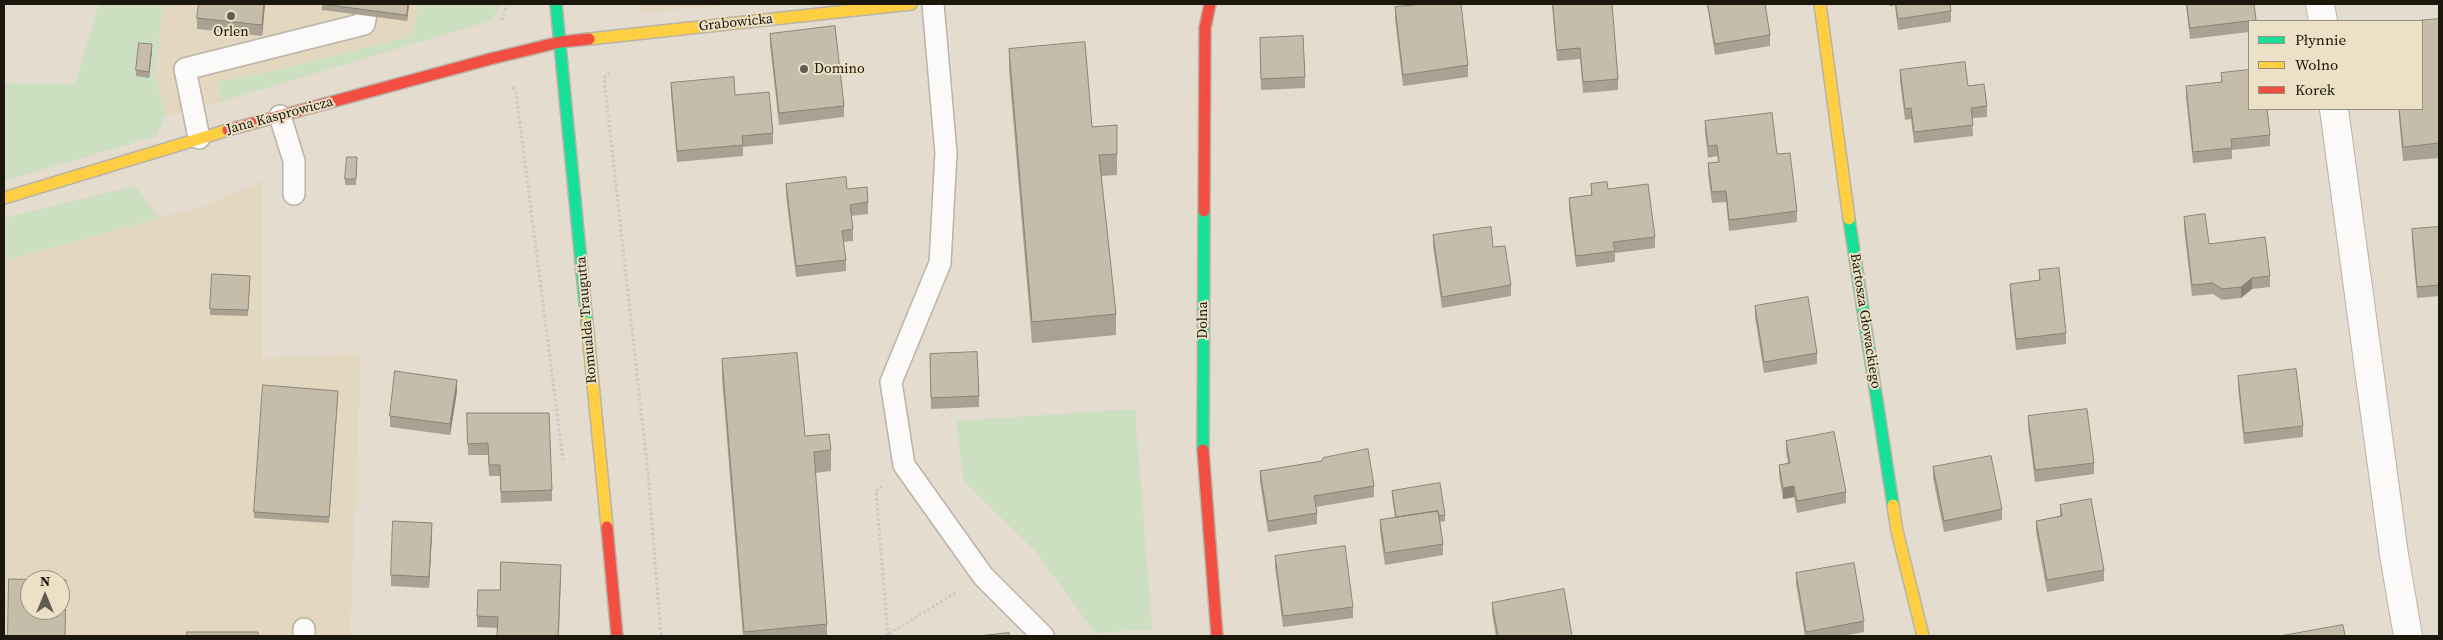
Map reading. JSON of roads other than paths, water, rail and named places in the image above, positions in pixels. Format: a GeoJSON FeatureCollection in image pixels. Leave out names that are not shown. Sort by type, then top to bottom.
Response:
{"type":"FeatureCollection","features":[{"type":"Feature","properties":{"kind":"street","name":"Romualda Traugutta"},"geometry":{"type":"LineString","coordinates":[[556,4],[617,636]]}},
{"type":"Feature","properties":{"kind":"street","name":"Grabowicka"},"geometry":{"type":"LineString","coordinates":[[560,42],[912,4]]}},
{"type":"Feature","properties":{"kind":"street","name":"Dolna"},"geometry":{"type":"LineString","coordinates":[[1210,4],[1205,28],[1203,463],[1217,636]]}},
{"type":"Feature","properties":{"kind":"street","name":"Bartosza Głowackiego"},"geometry":{"type":"LineString","coordinates":[[1820,4],[1850,226],[1897,531],[1924,636]]}},
{"type":"Feature","properties":{"kind":"street"},"geometry":{"type":"LineString","coordinates":[[2320,4],[2323,20]]}},
{"type":"Feature","properties":{"kind":"street","name":"Jana Kasprowicza"},"geometry":{"type":"LineString","coordinates":[[4,198],[199,138],[504,54],[560,42]]}},
{"type":"Feature","properties":{"kind":"street"},"geometry":{"type":"LineString","coordinates":[[2334,110],[2394,555],[2408,636]]}},
{"type":"Feature","properties":{"kind":"lane"},"geometry":{"type":"LineString","coordinates":[[199,138],[184,69],[364,24],[368,4]]}},
{"type":"Feature","properties":{"kind":"lane"},"geometry":{"type":"LineString","coordinates":[[933,4],[946,153],[940,263],[891,382],[904,465],[983,576],[1043,636]]}},
{"type":"Feature","properties":{"kind":"lane"},"geometry":{"type":"LineString","coordinates":[[280,116],[294,161],[294,194]]}},
{"type":"Feature","properties":{"kind":"place","name":"Orlen"},"geometry":{"type":"Point","coordinates":[231,16]}},
{"type":"Feature","properties":{"kind":"place","name":"Domino"},"geometry":{"type":"Point","coordinates":[804,69]}}]}
